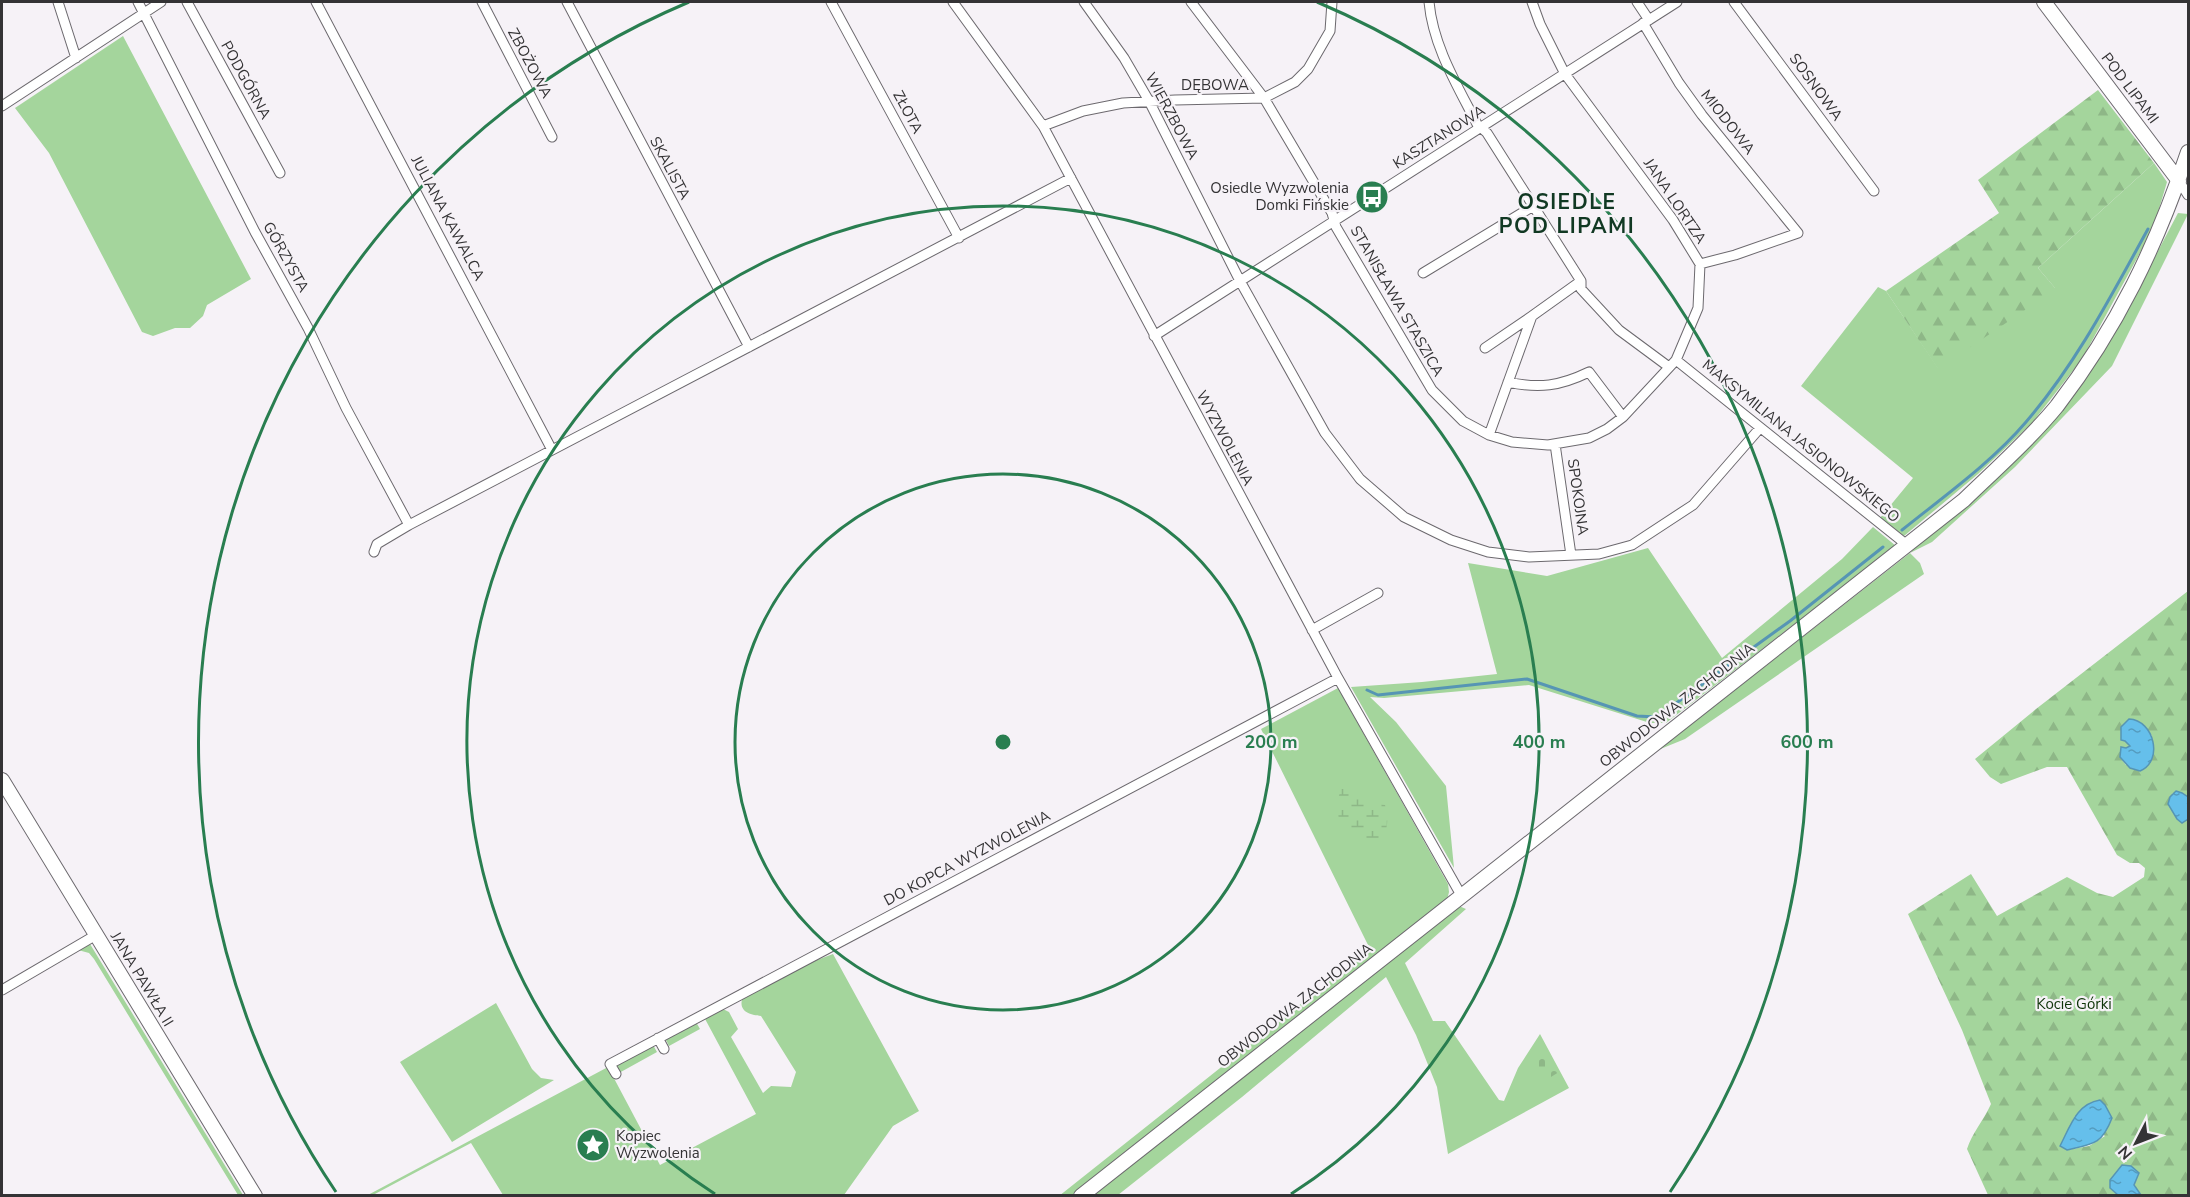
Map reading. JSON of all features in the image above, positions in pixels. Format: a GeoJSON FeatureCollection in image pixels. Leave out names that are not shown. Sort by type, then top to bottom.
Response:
{"type":"FeatureCollection","features":[{"type":"Feature","properties":{"kind":"main road","name":"POD LIPAMI"},"geometry":{"type":"LineString","coordinates":[[2044,2],[2179,181]]}},
{"type":"Feature","properties":{"kind":"main road","name":"OBWODOWA ZACHODNIA"},"geometry":{"type":"LineString","coordinates":[[1081,1196],[1964,500],[2022,444],[2062,399],[2093,356],[2138,279],[2179,181],[2188,152]]}},
{"type":"Feature","properties":{"kind":"main road","name":"JANA PAWŁA II"},"geometry":{"type":"LineString","coordinates":[[2,780],[255,1196]]}},
{"type":"Feature","properties":{"kind":"street"},"geometry":{"type":"LineString","coordinates":[[58,2],[76,58]]}},
{"type":"Feature","properties":{"kind":"street","name":"GÓRZYSTA"},"geometry":{"type":"LineString","coordinates":[[138,2],[255,231],[308,328],[346,408],[409,525]]}},
{"type":"Feature","properties":{"kind":"street"},"geometry":{"type":"LineString","coordinates":[[2,106],[161,2]]}},
{"type":"Feature","properties":{"kind":"street","name":"PODGÓRNA"},"geometry":{"type":"LineString","coordinates":[[187,2],[280,173]]}},
{"type":"Feature","properties":{"kind":"street","name":"JULIANA KAWALCA"},"geometry":{"type":"LineString","coordinates":[[316,2],[552,450]]}},
{"type":"Feature","properties":{"kind":"street","name":"ZBOŻOWA"},"geometry":{"type":"LineString","coordinates":[[482,2],[552,137]]}},
{"type":"Feature","properties":{"kind":"street","name":"SKALISTA"},"geometry":{"type":"LineString","coordinates":[[567,2],[749,347]]}},
{"type":"Feature","properties":{"kind":"street","name":"ZŁOTA"},"geometry":{"type":"LineString","coordinates":[[831,2],[959,238]]}},
{"type":"Feature","properties":{"kind":"street","name":"WYZWOLENIA"},"geometry":{"type":"LineString","coordinates":[[953,2],[1043,126],[1338,678],[1461,895]]}},
{"type":"Feature","properties":{"kind":"street","name":"WIERZBOWA"},"geometry":{"type":"LineString","coordinates":[[1084,2],[1124,58],[1149,101],[1240,281],[1325,433],[1360,478],[1404,517],[1451,540],[1488,552],[1529,557],[1599,554],[1632,544],[1694,505],[1760,428]]}},
{"type":"Feature","properties":{"kind":"street","name":"STANISŁAWA STASZICA"},"geometry":{"type":"LineString","coordinates":[[1191,2],[1264,98],[1432,390],[1462,421],[1489,435],[1512,441],[1548,445],[1589,438],[1607,429],[1623,417],[1673,364]]}},
{"type":"Feature","properties":{"kind":"street","name":"DĘBOWA"},"geometry":{"type":"LineString","coordinates":[[1043,126],[1083,111],[1123,103],[1264,98],[1295,82],[1308,69],[1330,31],[1332,2]]}},
{"type":"Feature","properties":{"kind":"street","name":"MAKSYMILIANA JASIONOWSKIEGO"},"geometry":{"type":"LineString","coordinates":[[1429,2],[1430,16],[1440,52],[1477,124],[1487,132],[1535,205],[1581,281],[1581,290],[1619,330],[1673,364],[1760,428],[1907,545]]}},
{"type":"Feature","properties":{"kind":"street","name":"JANA LORTZA"},"geometry":{"type":"LineString","coordinates":[[1532,2],[1540,24],[1565,74],[1673,220],[1700,264],[1698,308],[1673,364]]}},
{"type":"Feature","properties":{"kind":"street","name":"MIODOWA"},"geometry":{"type":"LineString","coordinates":[[1637,2],[1679,83],[1702,115],[1798,233],[1735,255],[1700,264]]}},
{"type":"Feature","properties":{"kind":"street","name":"KASZTANOWA"},"geometry":{"type":"LineString","coordinates":[[1155,336],[1677,2]]}},
{"type":"Feature","properties":{"kind":"street","name":"SOSNOWA"},"geometry":{"type":"LineString","coordinates":[[1734,2],[1874,191]]}},
{"type":"Feature","properties":{"kind":"street"},"geometry":{"type":"LineString","coordinates":[[374,552],[377,544],[409,525],[1071,178]]}},
{"type":"Feature","properties":{"kind":"street","name":"POD LIPAMI"},"geometry":{"type":"LineString","coordinates":[[2179,181],[2188,195]]}},
{"type":"Feature","properties":{"kind":"street"},"geometry":{"type":"LineString","coordinates":[[1424,273],[1535,205]]}},
{"type":"Feature","properties":{"kind":"street"},"geometry":{"type":"LineString","coordinates":[[1485,348],[1581,281]]}},
{"type":"Feature","properties":{"kind":"street"},"geometry":{"type":"LineString","coordinates":[[1489,435],[1532,316]]}},
{"type":"Feature","properties":{"kind":"street"},"geometry":{"type":"LineString","coordinates":[[1508,382],[1528,387],[1549,386],[1569,381],[1589,372],[1623,417]]}},
{"type":"Feature","properties":{"kind":"street","name":"SPOKOJNA"},"geometry":{"type":"LineString","coordinates":[[1555,444],[1571,555]]}},
{"type":"Feature","properties":{"kind":"street"},"geometry":{"type":"LineString","coordinates":[[1312,630],[1378,592]]}},
{"type":"Feature","properties":{"kind":"street","name":"DO KOPCA WYZWOLENIA"},"geometry":{"type":"LineString","coordinates":[[616,1074],[610,1064],[1338,678]]}},
{"type":"Feature","properties":{"kind":"street"},"geometry":{"type":"LineString","coordinates":[[2,990],[96,935]]}},
{"type":"Feature","properties":{"kind":"street"},"geometry":{"type":"LineString","coordinates":[[699,1017],[704,1027]]}},
{"type":"Feature","properties":{"kind":"street"},"geometry":{"type":"LineString","coordinates":[[658,1038],[664,1049]]}},
{"type":"Feature","properties":{"kind":"green space"},"geometry":{"type":"Polygon","coordinates":[[[123,36],[251,279],[207,305],[203,316],[190,328],[175,328],[153,336],[142,332],[49,153],[15,108],[123,36]]]}},
{"type":"Feature","properties":{"kind":"green space"},"geometry":{"type":"Polygon","coordinates":[[[2098,90],[2154,163],[2038,268],[2056,289],[1938,369],[1886,291],[1999,213],[1978,180],[2098,90]]]}},
{"type":"Feature","properties":{"kind":"green space"},"geometry":{"type":"Polygon","coordinates":[[[2154,163],[2167,182],[2153,229],[2082,359],[2032,423],[1978,474],[1904,536],[1880,518],[1913,478],[1801,386],[1878,287],[1886,291],[1938,368],[2055,288],[2038,268],[2154,163]]]}},
{"type":"Feature","properties":{"kind":"green space"},"geometry":{"type":"Polygon","coordinates":[[[2178,213],[2188,214],[2112,366],[2015,467],[1932,542],[1910,553],[1925,537],[1992,482],[2075,393],[2119,325],[2178,213]]]}},
{"type":"Feature","properties":{"kind":"green space"},"geometry":{"type":"Polygon","coordinates":[[[1873,527],[1896,546],[1666,723],[1650,723],[1529,685],[1384,698],[1370,697],[1396,722],[1446,786],[1454,868],[1351,687],[1497,674],[1468,563],[1547,576],[1648,548],[1722,658],[1842,559],[1873,527]]]}},
{"type":"Feature","properties":{"kind":"green space"},"geometry":{"type":"Polygon","coordinates":[[[1910,553],[1920,563],[1924,574],[1685,739],[1658,750],[1910,553]]]}},
{"type":"Feature","properties":{"kind":"green space","name":"Kocie Górki"},"geometry":{"type":"Polygon","coordinates":[[[2188,591],[2188,797],[2182,793],[2173,793],[2168,803],[2177,819],[2182,822],[2188,819],[2188,1195],[2141,1195],[2134,1185],[2139,1173],[2127,1165],[2113,1191],[2118,1195],[1988,1195],[1967,1149],[1991,1104],[1962,1030],[1908,914],[1971,874],[1997,916],[2067,877],[2097,893],[2113,897],[2144,877],[2145,868],[2139,863],[2130,863],[2117,855],[2067,767],[2047,767],[2001,784],[1990,777],[1975,759],[2188,591]],[[2140,722],[2123,741],[2130,746],[2120,757],[2126,765],[2152,745],[2152,736],[2140,722]],[[2075,1116],[2060,1146],[2067,1150],[2089,1146],[2105,1136],[2075,1116]]]}},
{"type":"Feature","properties":{"kind":"green space"},"geometry":{"type":"Polygon","coordinates":[[[1338,688],[1448,884],[1447,900],[1072,1195],[1059,1196],[1370,949],[1261,729],[1338,688]]]}},
{"type":"Feature","properties":{"kind":"green space"},"geometry":{"type":"Polygon","coordinates":[[[1349,784],[1360,799],[1385,805],[1387,824],[1381,842],[1355,837],[1339,821],[1337,802],[1342,786],[1349,784]]]}},
{"type":"Feature","properties":{"kind":"green space"},"geometry":{"type":"Polygon","coordinates":[[[1459,906],[1466,909],[1405,963],[1433,1021],[1445,1021],[1499,1100],[1504,1101],[1518,1068],[1540,1034],[1569,1088],[1448,1154],[1437,1087],[1416,1035],[1386,977],[1242,1097],[1118,1195],[1091,1196],[1459,906]]]}},
{"type":"Feature","properties":{"kind":"green space"},"geometry":{"type":"Polygon","coordinates":[[[90,944],[243,1195],[238,1195],[94,959],[89,953],[78,950],[90,944]]]}},
{"type":"Feature","properties":{"kind":"green space"},"geometry":{"type":"Polygon","coordinates":[[[833,954],[919,1111],[893,1126],[844,1195],[503,1195],[471,1143],[373,1195],[366,1196],[608,1067],[660,1165],[756,1114],[704,1017],[723,1009],[729,1012],[738,1029],[731,1037],[763,1093],[771,1086],[791,1087],[796,1072],[761,1016],[753,1015],[743,1009],[743,997],[809,963],[833,954]]]}},
{"type":"Feature","properties":{"kind":"green space"},"geometry":{"type":"Polygon","coordinates":[[[496,1003],[532,1069],[541,1078],[554,1080],[452,1142],[400,1062],[496,1003]]]}},
{"type":"Feature","properties":{"kind":"green space"},"geometry":{"type":"Polygon","coordinates":[[[696,1022],[700,1029],[669,1046],[665,1038],[696,1022]]]}},
{"type":"Feature","properties":{"kind":"green space"},"geometry":{"type":"Polygon","coordinates":[[[653,1045],[657,1052],[619,1073],[615,1065],[653,1045]]]}},
{"type":"Feature","properties":{"kind":"green space"},"geometry":{"type":"Polygon","coordinates":[[[1549,1055],[1559,1072],[1546,1080],[1535,1062],[1549,1055]]]}},
{"type":"Feature","properties":{"kind":"water"},"geometry":{"type":"Polygon","coordinates":[[[2129,719],[2145,726],[2153,742],[2152,759],[2140,771],[2130,768],[2120,757],[2121,747],[2130,746],[2121,740],[2121,727],[2129,719]]]}},
{"type":"Feature","properties":{"kind":"water"},"geometry":{"type":"Polygon","coordinates":[[[2176,791],[2188,797],[2188,819],[2182,823],[2168,804],[2170,797],[2176,791]]]}},
{"type":"Feature","properties":{"kind":"water"},"geometry":{"type":"Polygon","coordinates":[[[2100,1100],[2112,1118],[2105,1133],[2096,1142],[2090,1144],[2067,1150],[2060,1146],[2079,1111],[2092,1102],[2100,1100]]]}},
{"type":"Feature","properties":{"kind":"water"},"geometry":{"type":"Polygon","coordinates":[[[2122,1165],[2131,1166],[2139,1173],[2134,1185],[2141,1195],[2118,1195],[2110,1188],[2110,1180],[2122,1165]]]}},
{"type":"Feature","properties":{"kind":"waterway"},"geometry":{"type":"LineString","coordinates":[[1902,530],[1982,465],[2012,437],[2044,400],[2077,353],[2148,229]]}},
{"type":"Feature","properties":{"kind":"waterway"},"geometry":{"type":"LineString","coordinates":[[1367,690],[1378,695],[1527,679],[1637,716],[1657,717],[1790,621],[1883,547]]}},
{"type":"Feature","properties":{"kind":"place","name":"Osiedle Wyzwolenia Domki Fińskie"},"geometry":{"type":"Point","coordinates":[1372,197]}},
{"type":"Feature","properties":{"kind":"place","name":"Kopiec Wyzwolenia"},"geometry":{"type":"Point","coordinates":[593,1145]}},
{"type":"Feature","properties":{"kind":"district","name":"OSIEDLE POD LIPAMI"},"geometry":{"type":"Point","coordinates":[1567,214]}}]}
